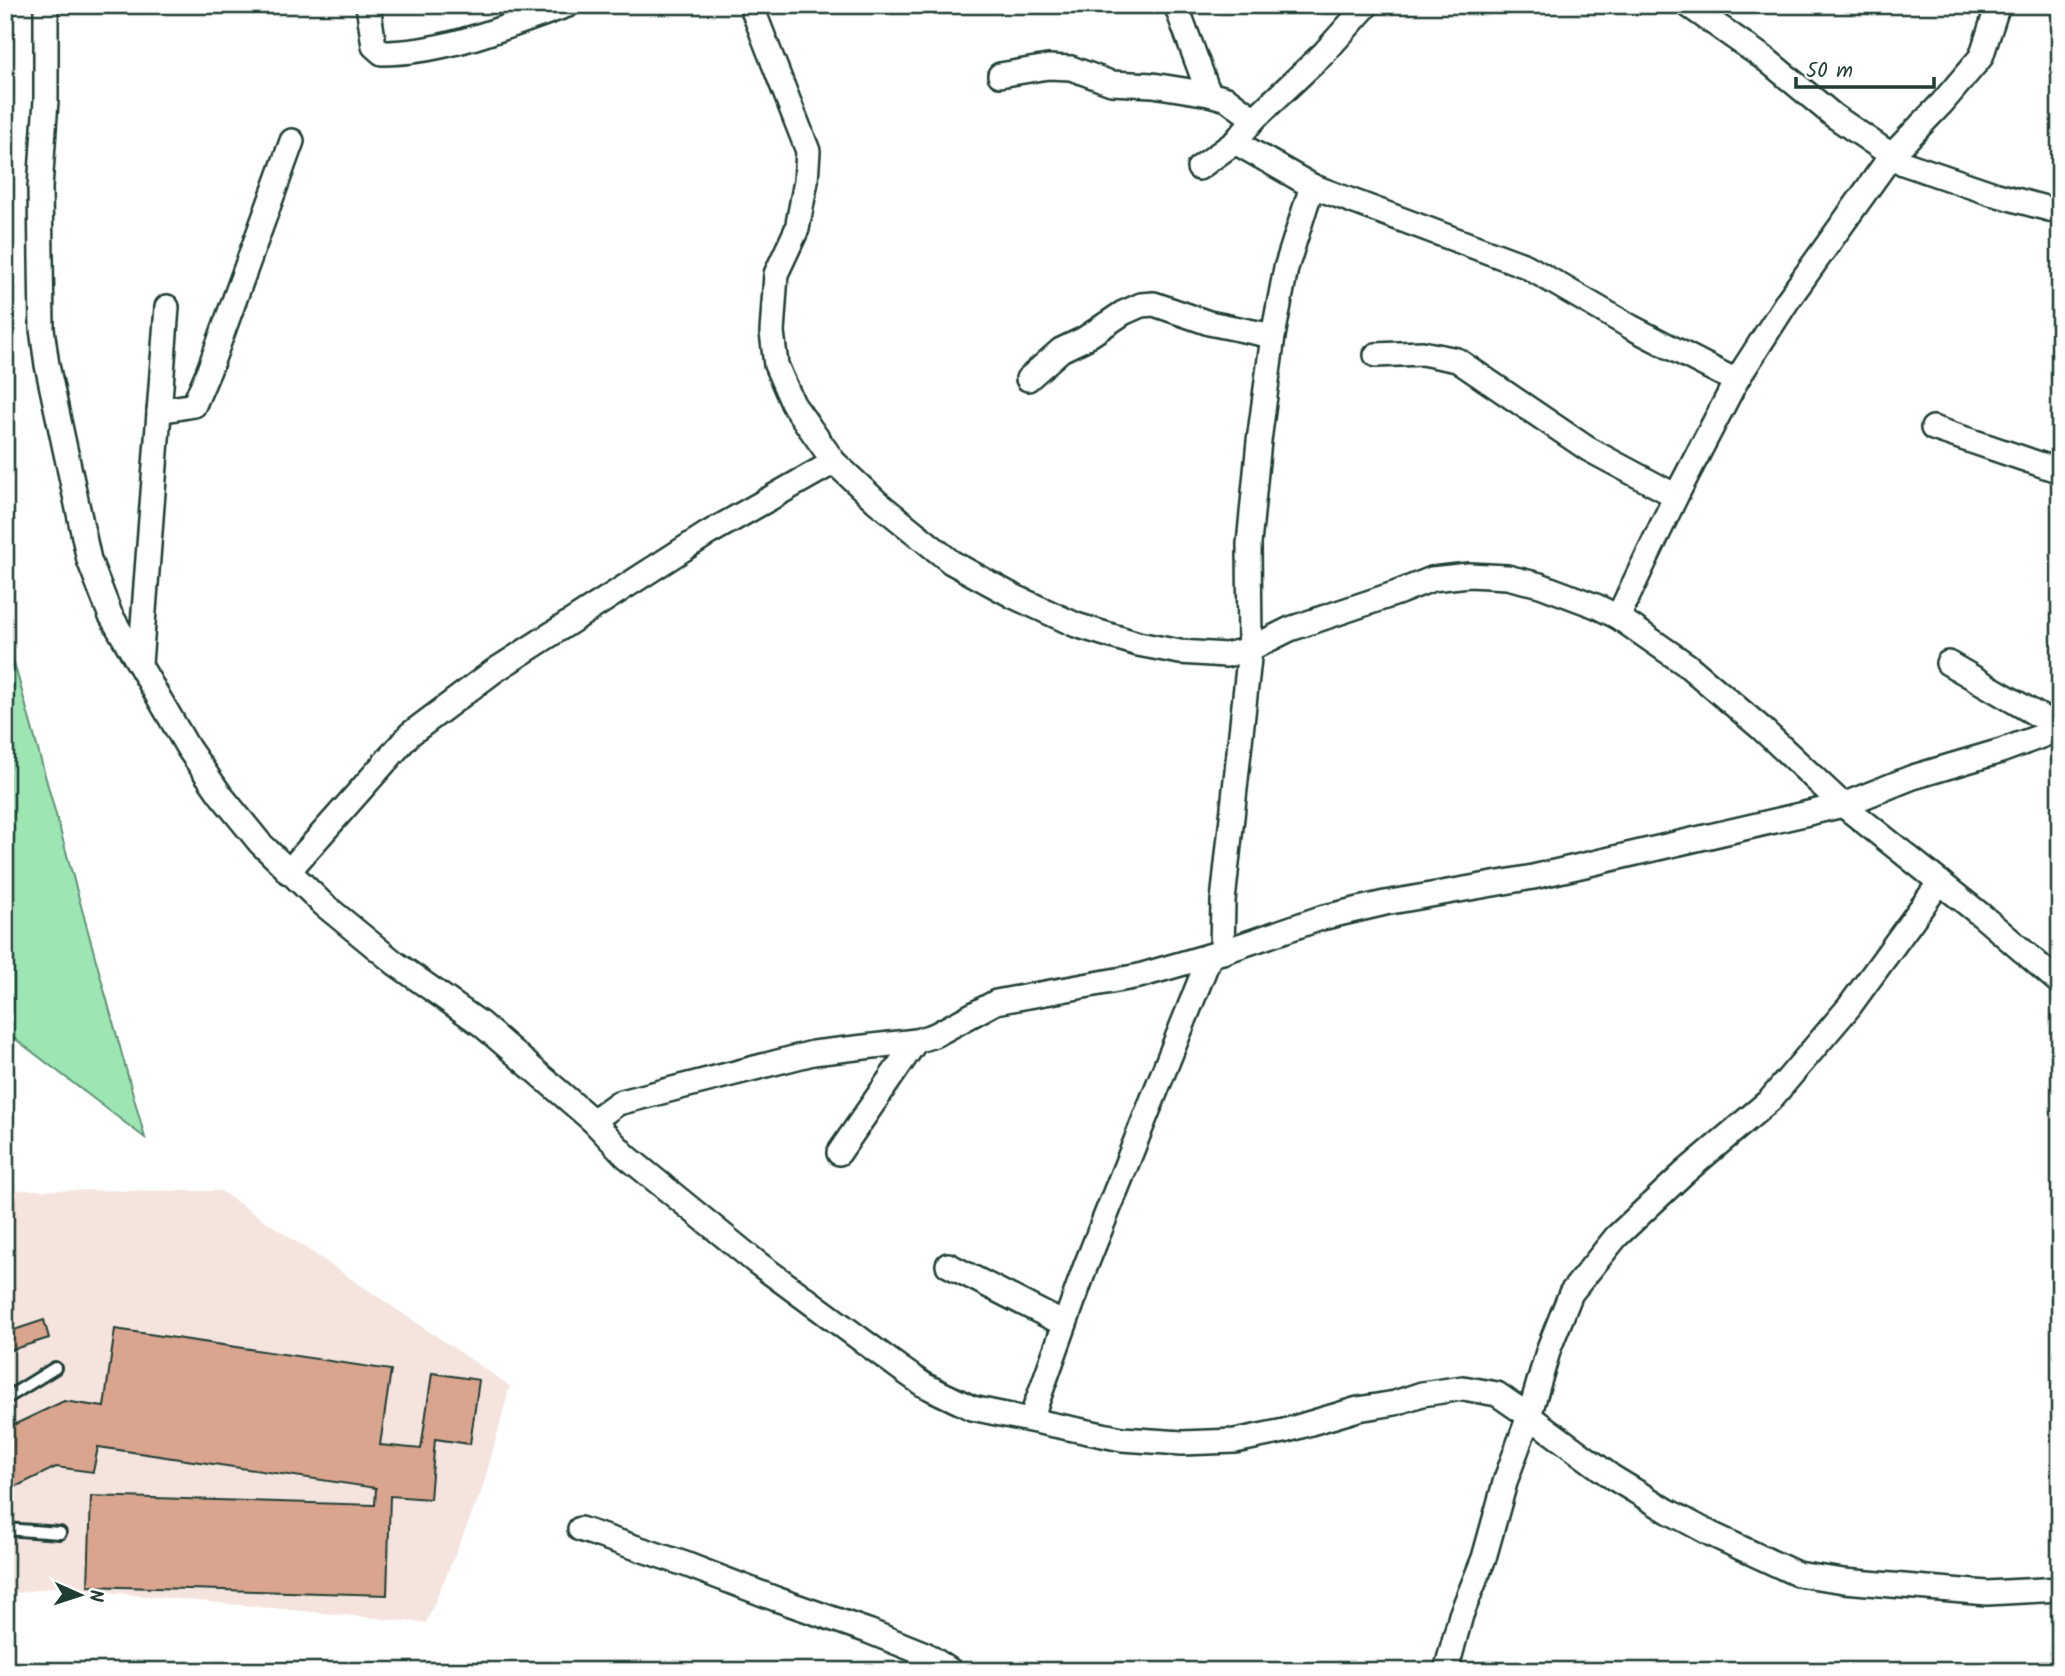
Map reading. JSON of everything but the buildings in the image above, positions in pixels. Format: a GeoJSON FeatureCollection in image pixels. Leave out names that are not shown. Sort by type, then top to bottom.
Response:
{"type":"FeatureCollection","features":[{"type":"Feature","properties":{"kind":"street"},"geometry":{"type":"LineString","coordinates":[[46,5],[46,100],[40,188],[42,329],[66,459],[89,560],[110,614],[188,748],[220,794],[288,872],[323,905],[395,963],[481,1024],[593,1121],[626,1157],[756,1262],[924,1385],[972,1408],[1122,1439],[1182,1443],[1235,1441],[1284,1431],[1422,1394],[1463,1388],[1497,1394],[1612,1477],[1668,1511],[1797,1574],[1844,1581],[1987,1593],[2060,1589]]}},
{"type":"Feature","properties":{"kind":"street"},"geometry":{"type":"LineString","coordinates":[[368,5],[374,46],[382,53],[403,53],[481,35],[568,5]]}},
{"type":"Feature","properties":{"kind":"street"},"geometry":{"type":"LineString","coordinates":[[751,5],[808,151],[806,181],[797,229],[776,274],[772,332],[776,365],[793,404],[834,461],[877,502],[951,562],[1025,602],[1076,625],[1138,644],[1180,652],[1226,655],[1250,649],[1290,629],[1432,579],[1469,575],[1507,577],[1540,585],[1596,606],[1618,617],[1687,666],[1761,728],[1843,805],[2060,983]]}},
{"type":"Feature","properties":{"kind":"street"},"geometry":{"type":"LineString","coordinates":[[1176,5],[1209,93]]}},
{"type":"Feature","properties":{"kind":"street"},"geometry":{"type":"LineString","coordinates":[[1199,168],[1235,142],[1254,119],[1324,53],[1367,5]]}},
{"type":"Feature","properties":{"kind":"street"},"geometry":{"type":"LineString","coordinates":[[1688,5],[1768,61],[1834,116],[1903,163],[1994,194],[2060,212]]}},
{"type":"Feature","properties":{"kind":"street"},"geometry":{"type":"LineString","coordinates":[[1618,617],[1735,381],[1788,300],[1891,156],[1981,57],[1998,5]]}},
{"type":"Feature","properties":{"kind":"street"},"geometry":{"type":"LineString","coordinates":[[1000,75],[1048,67],[1071,68],[1111,83],[1153,85],[1209,93],[1227,99],[1254,119]]}},
{"type":"Feature","properties":{"kind":"street"},"geometry":{"type":"LineString","coordinates":[[159,411],[194,405],[292,141]]}},
{"type":"Feature","properties":{"kind":"street"},"geometry":{"type":"LineString","coordinates":[[1235,142],[1312,187],[1526,266],[1630,327],[1735,381]]}},
{"type":"Feature","properties":{"kind":"street"},"geometry":{"type":"LineString","coordinates":[[1031,1419],[1064,1324],[1216,954],[1250,649],[1249,544],[1273,336],[1286,268],[1312,187]]}},
{"type":"Feature","properties":{"kind":"street"},"geometry":{"type":"LineString","coordinates":[[1028,379],[1061,350],[1141,304],[1154,304],[1209,323],[1273,336]]}},
{"type":"Feature","properties":{"kind":"street"},"geometry":{"type":"LineString","coordinates":[[140,664],[167,307]]}},
{"type":"Feature","properties":{"kind":"street"},"geometry":{"type":"LineString","coordinates":[[1376,355],[1422,353],[1457,360],[1588,449],[1676,496]]}},
{"type":"Feature","properties":{"kind":"street"},"geometry":{"type":"LineString","coordinates":[[1933,428],[2060,471]]}},
{"type":"Feature","properties":{"kind":"street"},"geometry":{"type":"LineString","coordinates":[[288,872],[410,734],[483,679],[707,534],[834,461]]}},
{"type":"Feature","properties":{"kind":"street"},"geometry":{"type":"LineString","coordinates":[[1948,663],[2060,728]]}},
{"type":"Feature","properties":{"kind":"street"},"geometry":{"type":"LineString","coordinates":[[593,1121],[618,1103],[813,1053],[916,1041],[934,1035],[996,1002],[1139,976],[1216,954],[1321,918],[1385,903],[1533,877],[1843,805],[1913,776],[2001,751],[2060,728]]}},
{"type":"Feature","properties":{"kind":"street"},"geometry":{"type":"LineString","coordinates":[[1446,1671],[1461,1615],[1484,1558],[1506,1479],[1529,1416],[1549,1348],[1571,1293],[1616,1237],[1684,1173],[1770,1100],[1849,1007],[1940,882]]}},
{"type":"Feature","properties":{"kind":"street"},"geometry":{"type":"LineString","coordinates":[[839,1153],[916,1041]]}},
{"type":"Feature","properties":{"kind":"street"},"geometry":{"type":"LineString","coordinates":[[948,1265],[1064,1324]]}},
{"type":"Feature","properties":{"kind":"street"},"geometry":{"type":"LineString","coordinates":[[580,1530],[685,1564],[869,1631],[925,1654],[951,1671]]}},
{"type":"Feature","properties":{"kind":"lane"},"geometry":{"type":"LineString","coordinates":[[5,1399],[55,1368]]}},
{"type":"Feature","properties":{"kind":"lane"},"geometry":{"type":"LineString","coordinates":[[5,1529],[60,1533]]}},
{"type":"Feature","properties":{"kind":"shaded area"},"geometry":{"type":"Polygon","coordinates":[[[5,1190],[221,1191],[510,1386],[482,1490],[426,1623],[54,1587],[5,1595],[5,1190]]]}},
{"type":"Feature","properties":{"kind":"green space"},"geometry":{"type":"Polygon","coordinates":[[[5,630],[145,1138],[5,1031],[5,630]]]}}]}
